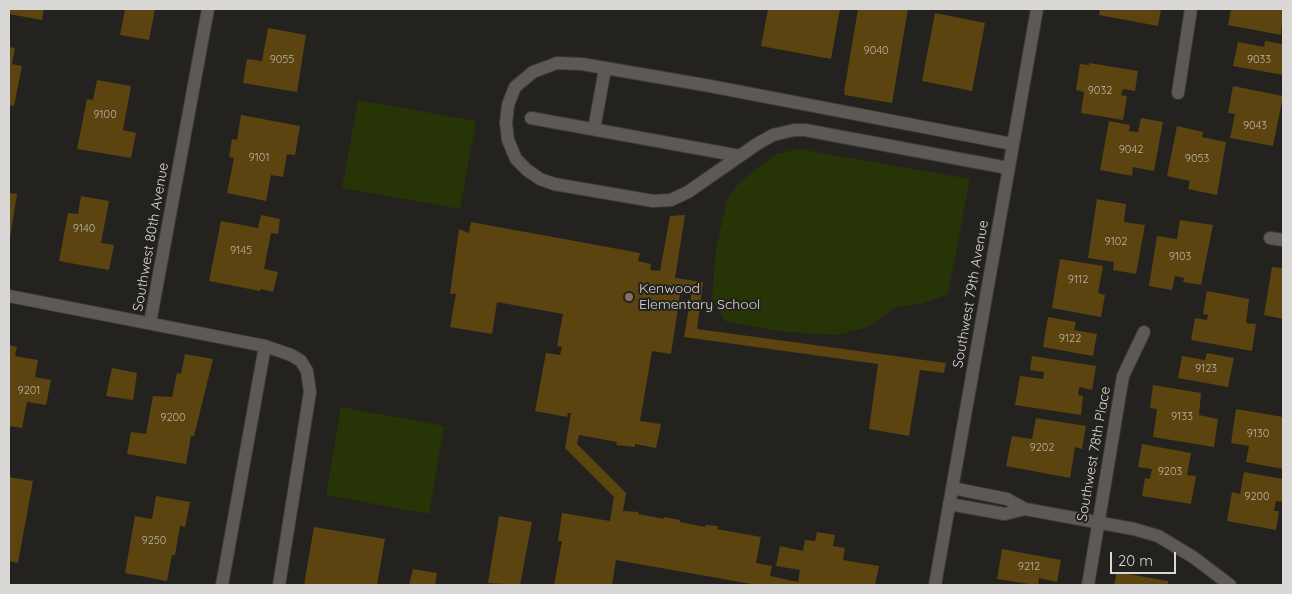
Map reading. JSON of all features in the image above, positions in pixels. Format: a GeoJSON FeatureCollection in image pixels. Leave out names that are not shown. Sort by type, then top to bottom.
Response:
{"type":"FeatureCollection","features":[{"type":"Feature","properties":{"kind":"street","name":"Southwest 80th Avenue"},"geometry":{"type":"LineString","coordinates":[[208,9],[150,323],[265,346],[291,355],[301,361],[307,370],[310,392],[279,585]]}},
{"type":"Feature","properties":{"kind":"street","name":"Southwest 79th Avenue"},"geometry":{"type":"LineString","coordinates":[[935,585],[1037,9]]}},
{"type":"Feature","properties":{"kind":"street"},"geometry":{"type":"LineString","coordinates":[[1178,93],[1191,9]]}},
{"type":"Feature","properties":{"kind":"street"},"geometry":{"type":"LineString","coordinates":[[1008,168],[805,130],[773,135],[688,192],[671,200],[662,201],[554,184],[533,174],[516,159],[508,140],[506,123],[508,105],[515,87],[533,72],[557,63],[582,64],[710,86],[1012,144]]}},
{"type":"Feature","properties":{"kind":"street"},"geometry":{"type":"LineString","coordinates":[[594,129],[605,69]]}},
{"type":"Feature","properties":{"kind":"street"},"geometry":{"type":"LineString","coordinates":[[530,118],[740,156]]}},
{"type":"Feature","properties":{"kind":"street"},"geometry":{"type":"LineString","coordinates":[[1270,238],[1283,240]]}},
{"type":"Feature","properties":{"kind":"street"},"geometry":{"type":"LineString","coordinates":[[9,296],[150,323]]}},
{"type":"Feature","properties":{"kind":"street","name":"Southwest 78th Place"},"geometry":{"type":"LineString","coordinates":[[1088,585],[1123,376],[1144,332]]}},
{"type":"Feature","properties":{"kind":"street"},"geometry":{"type":"LineString","coordinates":[[222,585],[265,346]]}},
{"type":"Feature","properties":{"kind":"street"},"geometry":{"type":"LineString","coordinates":[[952,488],[1007,499],[1025,509],[1134,529],[1158,536],[1193,557],[1230,585]]}},
{"type":"Feature","properties":{"kind":"street"},"geometry":{"type":"LineString","coordinates":[[949,504],[1005,514],[1025,509]]}},
{"type":"Feature","properties":{"kind":"green space"},"geometry":{"type":"Polygon","coordinates":[[[358,100],[476,121],[460,209],[342,188],[358,100]]]}},
{"type":"Feature","properties":{"kind":"green space"},"geometry":{"type":"Polygon","coordinates":[[[799,149],[970,179],[948,294],[923,303],[894,308],[869,327],[837,335],[784,332],[725,321],[712,299],[716,247],[728,197],[739,183],[776,154],[799,149]]]}},
{"type":"Feature","properties":{"kind":"green space"},"geometry":{"type":"Polygon","coordinates":[[[341,407],[444,426],[429,514],[326,495],[341,407]]]}},
{"type":"Feature","properties":{"kind":"building"},"geometry":{"type":"Polygon","coordinates":[[[9,9],[44,9],[42,20],[9,14],[9,9]]]}},
{"type":"Feature","properties":{"kind":"building"},"geometry":{"type":"Polygon","coordinates":[[[125,9],[155,9],[149,40],[120,35],[125,9]]]}},
{"type":"Feature","properties":{"kind":"building"},"geometry":{"type":"Polygon","coordinates":[[[768,9],[840,9],[831,59],[761,46],[768,9]]]}},
{"type":"Feature","properties":{"kind":"building"},"geometry":{"type":"Polygon","coordinates":[[[858,9],[908,9],[892,103],[845,95],[858,9]]]}},
{"type":"Feature","properties":{"kind":"building"},"geometry":{"type":"Polygon","coordinates":[[[1100,9],[1161,9],[1158,26],[1099,15],[1100,9]]]}},
{"type":"Feature","properties":{"kind":"building"},"geometry":{"type":"Polygon","coordinates":[[[1231,9],[1283,9],[1281,35],[1228,25],[1231,9]]]}},
{"type":"Feature","properties":{"kind":"building"},"geometry":{"type":"Polygon","coordinates":[[[935,13],[985,23],[972,91],[922,81],[935,13]]]}},
{"type":"Feature","properties":{"kind":"building"},"geometry":{"type":"Polygon","coordinates":[[[268,28],[306,35],[297,92],[243,83],[247,59],[262,61],[268,28]]]}},
{"type":"Feature","properties":{"kind":"building"},"geometry":{"type":"Polygon","coordinates":[[[1265,41],[1283,44],[1283,75],[1233,66],[1238,42],[1264,47],[1265,41]]]}},
{"type":"Feature","properties":{"kind":"building"},"geometry":{"type":"Polygon","coordinates":[[[9,47],[15,48],[12,64],[22,66],[14,106],[9,105],[9,47]]]}},
{"type":"Feature","properties":{"kind":"building"},"geometry":{"type":"Polygon","coordinates":[[[1089,63],[1138,71],[1135,91],[1123,89],[1121,95],[1127,96],[1123,120],[1081,113],[1084,92],[1076,90],[1080,64],[1089,65],[1089,63]]]}},
{"type":"Feature","properties":{"kind":"building"},"geometry":{"type":"Polygon","coordinates":[[[97,80],[131,86],[123,130],[136,133],[131,158],[77,149],[87,99],[93,100],[97,80]]]}},
{"type":"Feature","properties":{"kind":"building"},"geometry":{"type":"Polygon","coordinates":[[[1233,86],[1283,96],[1273,146],[1230,138],[1235,114],[1228,113],[1233,86]]]}},
{"type":"Feature","properties":{"kind":"building"},"geometry":{"type":"Polygon","coordinates":[[[241,115],[300,126],[295,155],[287,154],[283,177],[271,175],[266,201],[227,193],[234,158],[229,157],[232,139],[237,140],[241,115]]]}},
{"type":"Feature","properties":{"kind":"building"},"geometry":{"type":"Polygon","coordinates":[[[1141,118],[1163,122],[1154,171],[1133,167],[1132,176],[1100,170],[1109,121],[1130,125],[1129,131],[1138,132],[1141,118]]]}},
{"type":"Feature","properties":{"kind":"building"},"geometry":{"type":"Polygon","coordinates":[[[1177,126],[1203,132],[1202,137],[1226,142],[1217,195],[1188,189],[1190,181],[1167,176],[1177,126]]]}},
{"type":"Feature","properties":{"kind":"building"},"geometry":{"type":"Polygon","coordinates":[[[9,193],[17,194],[10,238],[9,238],[9,193]]]}},
{"type":"Feature","properties":{"kind":"building"},"geometry":{"type":"Polygon","coordinates":[[[81,196],[109,201],[101,243],[114,245],[109,270],[59,261],[68,213],[78,214],[81,196]]]}},
{"type":"Feature","properties":{"kind":"building"},"geometry":{"type":"Polygon","coordinates":[[[1097,199],[1126,204],[1124,222],[1145,225],[1136,274],[1113,270],[1114,262],[1088,258],[1097,199]]]}},
{"type":"Feature","properties":{"kind":"building"},"geometry":{"type":"Polygon","coordinates":[[[261,215],[280,219],[278,234],[271,233],[264,269],[278,272],[273,292],[209,281],[221,221],[258,228],[261,215]]]}},
{"type":"Feature","properties":{"kind":"building"},"geometry":{"type":"Polygon","coordinates":[[[685,215],[675,278],[703,282],[697,329],[946,363],[944,373],[920,370],[909,436],[869,429],[878,364],[684,337],[692,290],[681,288],[671,354],[652,351],[640,421],[661,424],[656,448],[635,444],[635,447],[616,445],[617,442],[579,435],[577,444],[626,493],[623,511],[639,512],[638,514],[664,519],[664,517],[680,520],[680,522],[705,527],[706,525],[718,526],[717,529],[761,537],[756,563],[772,566],[770,576],[798,582],[800,570],[776,566],[780,546],[803,551],[805,540],[815,541],[817,532],[835,535],[833,546],[845,548],[843,560],[879,566],[875,585],[757,585],[616,560],[612,585],[554,585],[562,541],[558,541],[562,513],[610,521],[614,497],[565,448],[571,413],[568,413],[567,417],[535,411],[546,353],[560,355],[562,347],[557,346],[563,314],[497,302],[492,334],[450,327],[456,294],[450,294],[459,229],[469,233],[471,222],[640,253],[638,261],[651,264],[650,270],[660,271],[670,216],[685,215]]]}},
{"type":"Feature","properties":{"kind":"building"},"geometry":{"type":"Polygon","coordinates":[[[1180,220],[1213,225],[1201,285],[1183,282],[1184,278],[1175,276],[1172,290],[1149,286],[1157,236],[1177,239],[1180,220]]]}},
{"type":"Feature","properties":{"kind":"building"},"geometry":{"type":"Polygon","coordinates":[[[1060,259],[1103,266],[1098,293],[1105,295],[1101,317],[1052,308],[1060,259]]]}},
{"type":"Feature","properties":{"kind":"building"},"geometry":{"type":"Polygon","coordinates":[[[1272,267],[1283,268],[1283,319],[1264,315],[1272,267]]]}},
{"type":"Feature","properties":{"kind":"building"},"geometry":{"type":"Polygon","coordinates":[[[1207,291],[1249,299],[1246,323],[1256,324],[1252,351],[1191,340],[1195,318],[1207,320],[1208,315],[1203,314],[1207,291]]]}},
{"type":"Feature","properties":{"kind":"building"},"geometry":{"type":"Polygon","coordinates":[[[1048,317],[1076,322],[1074,330],[1097,334],[1093,356],[1043,347],[1048,317]]]}},
{"type":"Feature","properties":{"kind":"building"},"geometry":{"type":"Polygon","coordinates":[[[9,345],[17,347],[15,356],[38,360],[35,377],[51,380],[46,405],[27,402],[22,428],[9,426],[9,345]]]}},
{"type":"Feature","properties":{"kind":"building"},"geometry":{"type":"Polygon","coordinates":[[[1207,353],[1234,358],[1228,387],[1178,378],[1182,356],[1205,360],[1207,353]]]}},
{"type":"Feature","properties":{"kind":"building"},"geometry":{"type":"Polygon","coordinates":[[[185,354],[213,359],[194,436],[191,436],[186,464],[127,454],[131,432],[146,434],[153,396],[172,397],[177,373],[181,374],[185,354]]]}},
{"type":"Feature","properties":{"kind":"building"},"geometry":{"type":"Polygon","coordinates":[[[1032,356],[1096,366],[1092,390],[1079,387],[1078,395],[1083,396],[1081,415],[1015,405],[1020,376],[1043,379],[1044,372],[1030,370],[1032,356]]]}},
{"type":"Feature","properties":{"kind":"building"},"geometry":{"type":"Polygon","coordinates":[[[112,368],[137,373],[133,400],[106,396],[112,368]]]}},
{"type":"Feature","properties":{"kind":"building"},"geometry":{"type":"Polygon","coordinates":[[[1153,385],[1201,393],[1199,415],[1218,419],[1214,447],[1153,437],[1157,409],[1150,408],[1153,385]]]}},
{"type":"Feature","properties":{"kind":"building"},"geometry":{"type":"Polygon","coordinates":[[[1236,409],[1283,417],[1283,469],[1246,462],[1249,446],[1231,443],[1236,409]]]}},
{"type":"Feature","properties":{"kind":"building"},"geometry":{"type":"Polygon","coordinates":[[[1036,418],[1086,426],[1082,449],[1075,447],[1070,478],[1006,466],[1012,436],[1032,439],[1036,418]]]}},
{"type":"Feature","properties":{"kind":"building"},"geometry":{"type":"Polygon","coordinates":[[[1142,444],[1191,453],[1187,475],[1196,476],[1191,504],[1142,496],[1145,478],[1150,479],[1152,469],[1138,467],[1142,444]]]}},
{"type":"Feature","properties":{"kind":"building"},"geometry":{"type":"Polygon","coordinates":[[[1244,472],[1283,479],[1283,502],[1276,501],[1274,511],[1279,511],[1276,530],[1227,521],[1232,492],[1240,494],[1244,472]]]}},
{"type":"Feature","properties":{"kind":"building"},"geometry":{"type":"Polygon","coordinates":[[[9,477],[33,481],[18,563],[9,561],[9,477]]]}},
{"type":"Feature","properties":{"kind":"building"},"geometry":{"type":"Polygon","coordinates":[[[156,496],[190,502],[185,527],[180,526],[175,555],[172,555],[167,581],[125,573],[135,516],[152,519],[156,496]]]}},
{"type":"Feature","properties":{"kind":"building"},"geometry":{"type":"Polygon","coordinates":[[[499,516],[532,522],[520,585],[488,583],[499,516]]]}},
{"type":"Feature","properties":{"kind":"building"},"geometry":{"type":"Polygon","coordinates":[[[314,527],[385,539],[377,585],[304,585],[314,527]]]}},
{"type":"Feature","properties":{"kind":"building"},"geometry":{"type":"Polygon","coordinates":[[[1002,549],[1061,560],[1057,582],[1039,578],[1038,585],[1035,585],[997,579],[1002,549]]]}},
{"type":"Feature","properties":{"kind":"building"},"geometry":{"type":"Polygon","coordinates":[[[413,569],[437,573],[435,585],[409,585],[413,569]]]}},
{"type":"Feature","properties":{"kind":"building"},"geometry":{"type":"Polygon","coordinates":[[[1117,572],[1168,581],[1168,585],[1114,585],[1117,572]]]}},
{"type":"Feature","properties":{"kind":"place","name":"Kenwood Elementary School"},"geometry":{"type":"Point","coordinates":[629,297]}}]}
